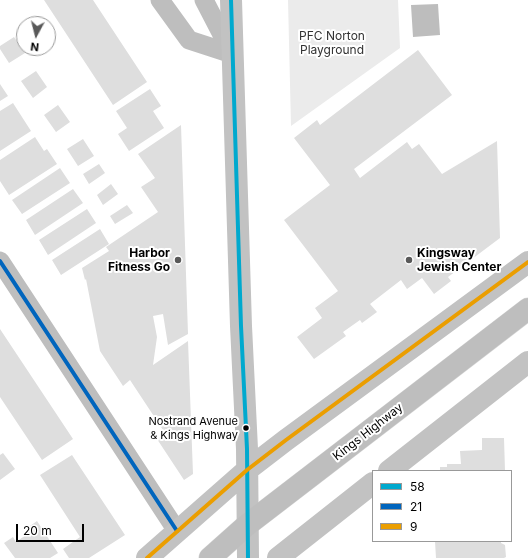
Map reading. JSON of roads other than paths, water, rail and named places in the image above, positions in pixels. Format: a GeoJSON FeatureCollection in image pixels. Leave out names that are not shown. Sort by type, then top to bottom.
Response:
{"type":"FeatureCollection","features":[{"type":"Feature","properties":{"kind":"main road","name":"Kings Highway"},"geometry":{"type":"LineString","coordinates":[[210,558],[247,525],[528,309]]}},
{"type":"Feature","properties":{"kind":"street"},"geometry":{"type":"LineString","coordinates":[[160,0],[189,40],[232,54]]}},
{"type":"Feature","properties":{"kind":"street"},"geometry":{"type":"LineString","coordinates":[[204,0],[232,54]]}},
{"type":"Feature","properties":{"kind":"street"},"geometry":{"type":"LineString","coordinates":[[231,0],[241,326],[247,450],[248,558]]}},
{"type":"Feature","properties":{"kind":"street"},"geometry":{"type":"LineString","coordinates":[[0,261],[177,531]]}},
{"type":"Feature","properties":{"kind":"street"},"geometry":{"type":"LineString","coordinates":[[147,558],[247,470],[528,262]]}},
{"type":"Feature","properties":{"kind":"street"},"geometry":{"type":"LineString","coordinates":[[390,470],[528,362]]}},
{"type":"Feature","properties":{"kind":"street"},"geometry":{"type":"LineString","coordinates":[[278,558],[372,484]]}},
{"type":"Feature","properties":{"kind":"place","name":"Harbor Fitness Go"},"geometry":{"type":"Point","coordinates":[178,260]}},
{"type":"Feature","properties":{"kind":"place","name":"Kingsway Jewish Center"},"geometry":{"type":"Point","coordinates":[409,260]}},
{"type":"Feature","properties":{"kind":"place","name":"Nostrand Avenue & Kings Highway"},"geometry":{"type":"Point","coordinates":[246,428]}},
{"type":"Feature","properties":{"kind":"park label","name":"PFC Norton Playground"},"geometry":{"type":"Point","coordinates":[332,43]}}]}
